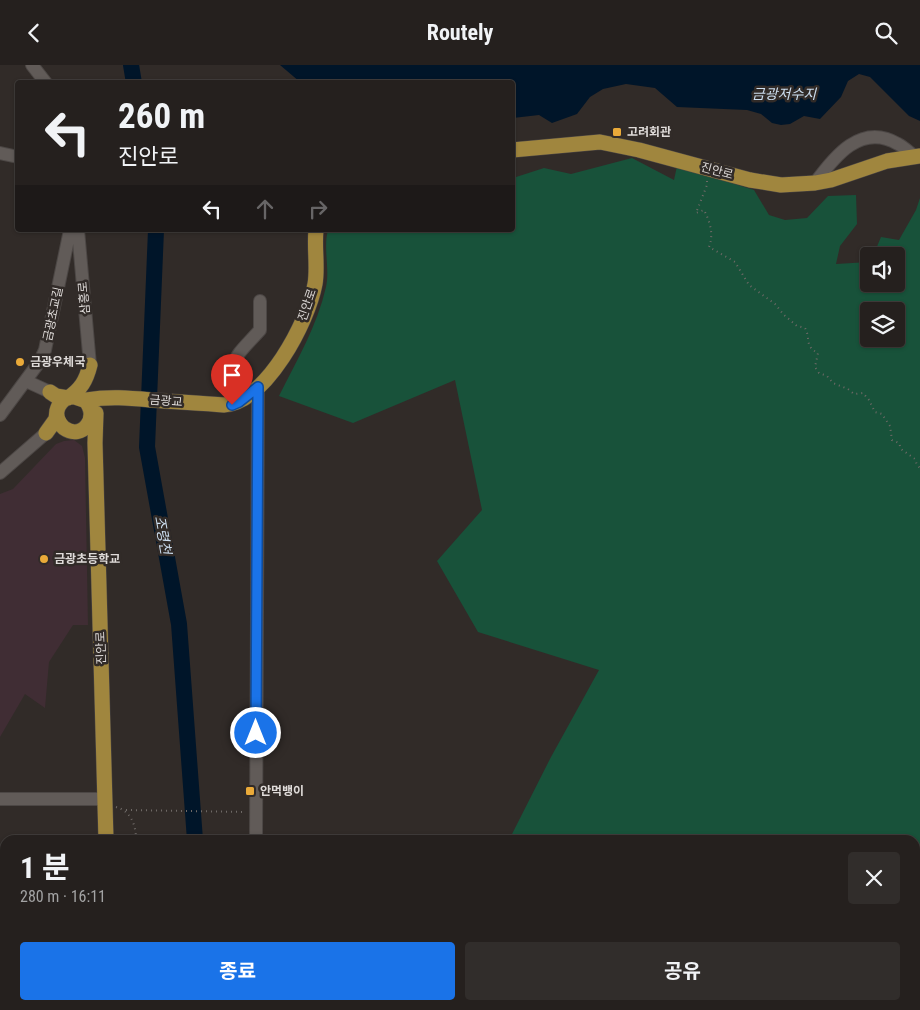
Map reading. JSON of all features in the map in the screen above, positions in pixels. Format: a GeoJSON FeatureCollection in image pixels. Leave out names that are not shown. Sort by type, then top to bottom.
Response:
{"type":"FeatureCollection","features":[{"type":"Feature","properties":{"kind":"main road","name":"진안로"},"geometry":{"type":"LineString","coordinates":[[515,150],[600,142],[630,148],[750,180],[781,185],[831,180],[887,161],[917,156]]}},
{"type":"Feature","properties":{"kind":"main road","name":"진안로"},"geometry":{"type":"LineString","coordinates":[[224,405],[232,405],[258,387],[285,355],[295,337],[310,301],[315,283],[316,232]]}},
{"type":"Feature","properties":{"kind":"main road"},"geometry":{"type":"LineString","coordinates":[[90,365],[95,383],[109,397]]}},
{"type":"Feature","properties":{"kind":"main road"},"geometry":{"type":"LineString","coordinates":[[46,433],[56,419],[61,403],[83,385],[90,365]]}},
{"type":"Feature","properties":{"kind":"main road"},"geometry":{"type":"LineString","coordinates":[[85,400],[90,386],[90,365]]}},
{"type":"Feature","properties":{"kind":"main road"},"geometry":{"type":"LineString","coordinates":[[50,393],[68,398],[80,397],[85,400],[90,407],[95,449]]}},
{"type":"Feature","properties":{"kind":"main road"},"geometry":{"type":"LineString","coordinates":[[50,393],[56,402],[59,423],[87,440],[95,449]]}},
{"type":"Feature","properties":{"kind":"main road"},"geometry":{"type":"LineString","coordinates":[[46,433],[58,430],[83,429],[89,423],[96,405],[109,397]]}},
{"type":"Feature","properties":{"kind":"main road"},"geometry":{"type":"LineString","coordinates":[[95,449],[97,410],[109,397]]}},
{"type":"Feature","properties":{"kind":"main road","name":"금광교"},"geometry":{"type":"LineString","coordinates":[[85,400],[109,397],[224,405]]}},
{"type":"Feature","properties":{"kind":"main road","name":"진안로"},"geometry":{"type":"LineString","coordinates":[[95,449],[106,835]]}},
{"type":"Feature","properties":{"kind":"street"},"geometry":{"type":"LineString","coordinates":[[32,65],[44,80]]}},
{"type":"Feature","properties":{"kind":"street"},"geometry":{"type":"LineString","coordinates":[[815,183],[833,159],[844,149],[865,139],[884,139],[898,144],[917,156]]}},
{"type":"Feature","properties":{"kind":"street"},"geometry":{"type":"LineString","coordinates":[[0,153],[15,156]]}},
{"type":"Feature","properties":{"kind":"street","name":"금광초교길"},"geometry":{"type":"LineString","coordinates":[[0,415],[40,361],[45,349],[70,232]]}},
{"type":"Feature","properties":{"kind":"street","name":"삼흥로"},"geometry":{"type":"LineString","coordinates":[[78,232],[90,365]]}},
{"type":"Feature","properties":{"kind":"street"},"geometry":{"type":"LineString","coordinates":[[244,398],[234,379],[234,362],[260,330],[260,301]]}},
{"type":"Feature","properties":{"kind":"street"},"geometry":{"type":"LineString","coordinates":[[26,381],[50,393]]}},
{"type":"Feature","properties":{"kind":"street"},"geometry":{"type":"LineString","coordinates":[[256,835],[258,387]]}},
{"type":"Feature","properties":{"kind":"street"},"geometry":{"type":"LineString","coordinates":[[0,473],[46,433]]}},
{"type":"Feature","properties":{"kind":"street"},"geometry":{"type":"LineString","coordinates":[[0,799],[105,803]]}},
{"type":"Feature","properties":{"kind":"path"},"geometry":{"type":"LineString","coordinates":[[707,177],[707,185],[696,213],[704,210],[708,217],[712,239],[709,247],[735,262],[749,285],[775,304],[797,326],[805,328],[808,334],[808,344],[812,350],[818,353],[815,367],[819,373],[827,376],[832,383],[848,389],[854,394],[863,393],[875,412],[882,413],[890,426],[892,440],[899,443],[901,449],[915,459],[920,468]]}},
{"type":"Feature","properties":{"kind":"path"},"geometry":{"type":"LineString","coordinates":[[105,803],[126,811],[249,812]]}},
{"type":"Feature","properties":{"kind":"path"},"geometry":{"type":"LineString","coordinates":[[126,811],[132,819],[136,835]]}},
{"type":"Feature","properties":{"kind":"shaded area","name":"금광초등학교"},"geometry":{"type":"Polygon","coordinates":[[[74,440],[82,446],[85,458],[88,625],[73,625],[49,662],[45,708],[25,694],[0,737],[0,494],[13,489],[56,444],[74,440]]]}},
{"type":"Feature","properties":{"kind":"green space"},"geometry":{"type":"Polygon","coordinates":[[[632,158],[674,180],[677,166],[754,190],[769,215],[785,220],[807,218],[828,196],[856,195],[857,224],[840,246],[836,264],[860,263],[860,292],[905,292],[905,247],[877,247],[881,237],[899,240],[916,210],[920,198],[920,835],[512,835],[551,757],[599,670],[478,632],[437,561],[482,510],[455,380],[353,423],[279,396],[306,343],[322,301],[327,280],[326,244],[328,232],[515,232],[515,177],[544,168],[571,174],[632,158]]]}},
{"type":"Feature","properties":{"kind":"water","name":"금광저수지"},"geometry":{"type":"Polygon","coordinates":[[[280,65],[920,65],[920,121],[909,116],[870,77],[859,74],[848,81],[841,97],[820,119],[804,116],[790,124],[781,125],[772,123],[761,114],[747,110],[677,107],[655,88],[626,84],[603,89],[590,97],[577,114],[552,123],[539,115],[515,118],[515,80],[298,80],[280,65]]]}},
{"type":"Feature","properties":{"kind":"waterway","name":"조령천"},"geometry":{"type":"LineString","coordinates":[[131,65],[134,80]]}},
{"type":"Feature","properties":{"kind":"waterway","name":"조령천"},"geometry":{"type":"LineString","coordinates":[[156,232],[147,447],[179,624],[195,835]]}},
{"type":"Feature","properties":{"kind":"place","name":"고려회관"},"geometry":{"type":"Point","coordinates":[617,132]}},
{"type":"Feature","properties":{"kind":"place","name":"금광우체국"},"geometry":{"type":"Point","coordinates":[20,362]}},
{"type":"Feature","properties":{"kind":"place","name":"금광초등학교"},"geometry":{"type":"Point","coordinates":[44,559]}},
{"type":"Feature","properties":{"kind":"place","name":"안먹뱅이"},"geometry":{"type":"Point","coordinates":[250,791]}},
{"type":"Feature","properties":{"kind":"route"},"geometry":{"type":"LineString","coordinates":[[232,405],[239,402],[258,387],[256,733]]}}]}
